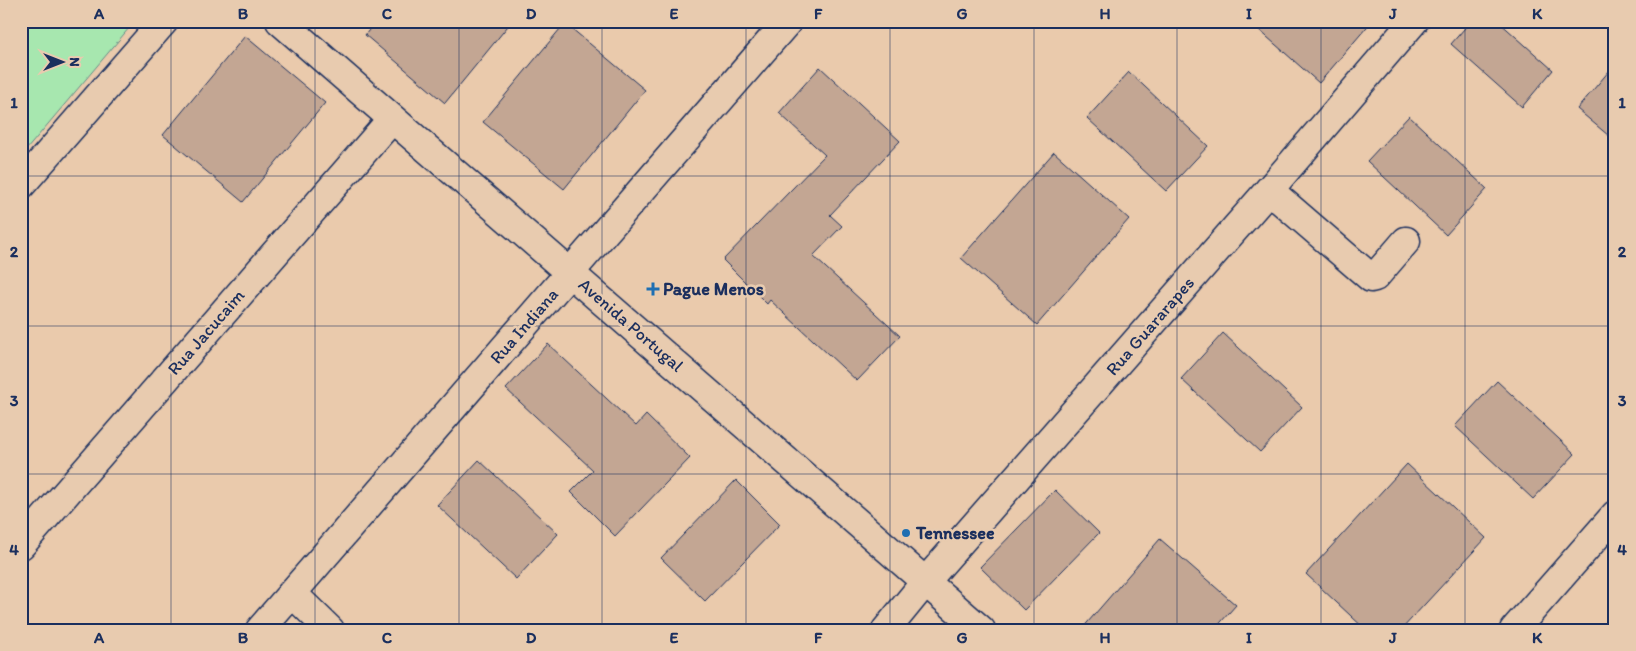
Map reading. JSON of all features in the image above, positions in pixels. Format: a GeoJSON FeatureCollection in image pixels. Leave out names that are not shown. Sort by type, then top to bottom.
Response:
{"type":"FeatureCollection","features":[{"type":"Feature","properties":{"kind":"street"},"geometry":{"type":"LineString","coordinates":[[21,186],[164,21]]}},
{"type":"Feature","properties":{"kind":"street","name":"Avenida Portugal"},"geometry":{"type":"LineString","coordinates":[[280,21],[981,630]]}},
{"type":"Feature","properties":{"kind":"street","name":"Rua Indiana"},"geometry":{"type":"LineString","coordinates":[[260,630],[788,21]]}},
{"type":"Feature","properties":{"kind":"street","name":"Rua Guararapes"},"geometry":{"type":"LineString","coordinates":[[886,630],[926,581],[1269,190],[1414,21]]}},
{"type":"Feature","properties":{"kind":"street","name":"Rua Jacucaim"},"geometry":{"type":"LineString","coordinates":[[21,545],[392,119]]}},
{"type":"Feature","properties":{"kind":"street"},"geometry":{"type":"LineString","coordinates":[[1269,190],[1371,278],[1375,277],[1406,241]]}},
{"type":"Feature","properties":{"kind":"street"},"geometry":{"type":"LineString","coordinates":[[1514,630],[1615,514]]}},
{"type":"Feature","properties":{"kind":"street"},"geometry":{"type":"LineString","coordinates":[[292,593],[330,630]]}},
{"type":"Feature","properties":{"kind":"green space"},"geometry":{"type":"Polygon","coordinates":[[[21,21],[135,21],[21,156],[21,21]]]}},
{"type":"Feature","properties":{"kind":"building"},"geometry":{"type":"Polygon","coordinates":[[[376,21],[512,21],[445,103],[365,35],[376,21]]]}},
{"type":"Feature","properties":{"kind":"building"},"geometry":{"type":"Polygon","coordinates":[[[1249,21],[1372,21],[1319,83],[1249,21]]]}},
{"type":"Feature","properties":{"kind":"building"},"geometry":{"type":"Polygon","coordinates":[[[1471,21],[1498,21],[1553,70],[1522,107],[1451,44],[1471,21]]]}},
{"type":"Feature","properties":{"kind":"building"},"geometry":{"type":"Polygon","coordinates":[[[565,23],[645,90],[564,189],[483,122],[565,23]]]}},
{"type":"Feature","properties":{"kind":"building"},"geometry":{"type":"Polygon","coordinates":[[[245,36],[325,103],[243,202],[163,135],[245,36]]]}},
{"type":"Feature","properties":{"kind":"building"},"geometry":{"type":"Polygon","coordinates":[[[1615,64],[1615,141],[1577,109],[1615,64]]]}},
{"type":"Feature","properties":{"kind":"building"},"geometry":{"type":"Polygon","coordinates":[[[820,67],[900,141],[830,215],[842,226],[813,256],[900,336],[857,381],[770,300],[767,304],[723,260],[825,155],[779,113],[820,67]]]}},
{"type":"Feature","properties":{"kind":"building"},"geometry":{"type":"Polygon","coordinates":[[[1129,72],[1208,146],[1166,191],[1087,118],[1129,72]]]}},
{"type":"Feature","properties":{"kind":"building"},"geometry":{"type":"Polygon","coordinates":[[[1409,116],[1487,189],[1446,235],[1367,161],[1409,116]]]}},
{"type":"Feature","properties":{"kind":"building"},"geometry":{"type":"Polygon","coordinates":[[[1054,152],[1129,219],[1037,325],[961,258],[1054,152]]]}},
{"type":"Feature","properties":{"kind":"building"},"geometry":{"type":"Polygon","coordinates":[[[1223,333],[1302,407],[1260,452],[1181,379],[1223,333]]]}},
{"type":"Feature","properties":{"kind":"building"},"geometry":{"type":"Polygon","coordinates":[[[548,344],[636,426],[646,415],[690,458],[615,536],[571,492],[593,470],[506,389],[548,344]]]}},
{"type":"Feature","properties":{"kind":"building"},"geometry":{"type":"Polygon","coordinates":[[[1497,381],[1575,454],[1533,499],[1455,426],[1497,381]]]}},
{"type":"Feature","properties":{"kind":"building"},"geometry":{"type":"Polygon","coordinates":[[[479,460],[558,534],[516,579],[437,505],[479,460]]]}},
{"type":"Feature","properties":{"kind":"building"},"geometry":{"type":"Polygon","coordinates":[[[1407,464],[1486,538],[1401,630],[1366,630],[1306,574],[1407,464]]]}},
{"type":"Feature","properties":{"kind":"building"},"geometry":{"type":"Polygon","coordinates":[[[736,480],[780,524],[705,601],[661,558],[736,480]]]}},
{"type":"Feature","properties":{"kind":"building"},"geometry":{"type":"Polygon","coordinates":[[[1055,490],[1099,533],[1024,610],[980,567],[1055,490]]]}},
{"type":"Feature","properties":{"kind":"building"},"geometry":{"type":"Polygon","coordinates":[[[1160,539],[1236,605],[1214,630],[1081,630],[1160,539]]]}},
{"type":"Feature","properties":{"kind":"place","name":"Pague Menos"},"geometry":{"type":"Point","coordinates":[653,289]}},
{"type":"Feature","properties":{"kind":"place","name":"Tennessee"},"geometry":{"type":"Point","coordinates":[906,533]}}]}
